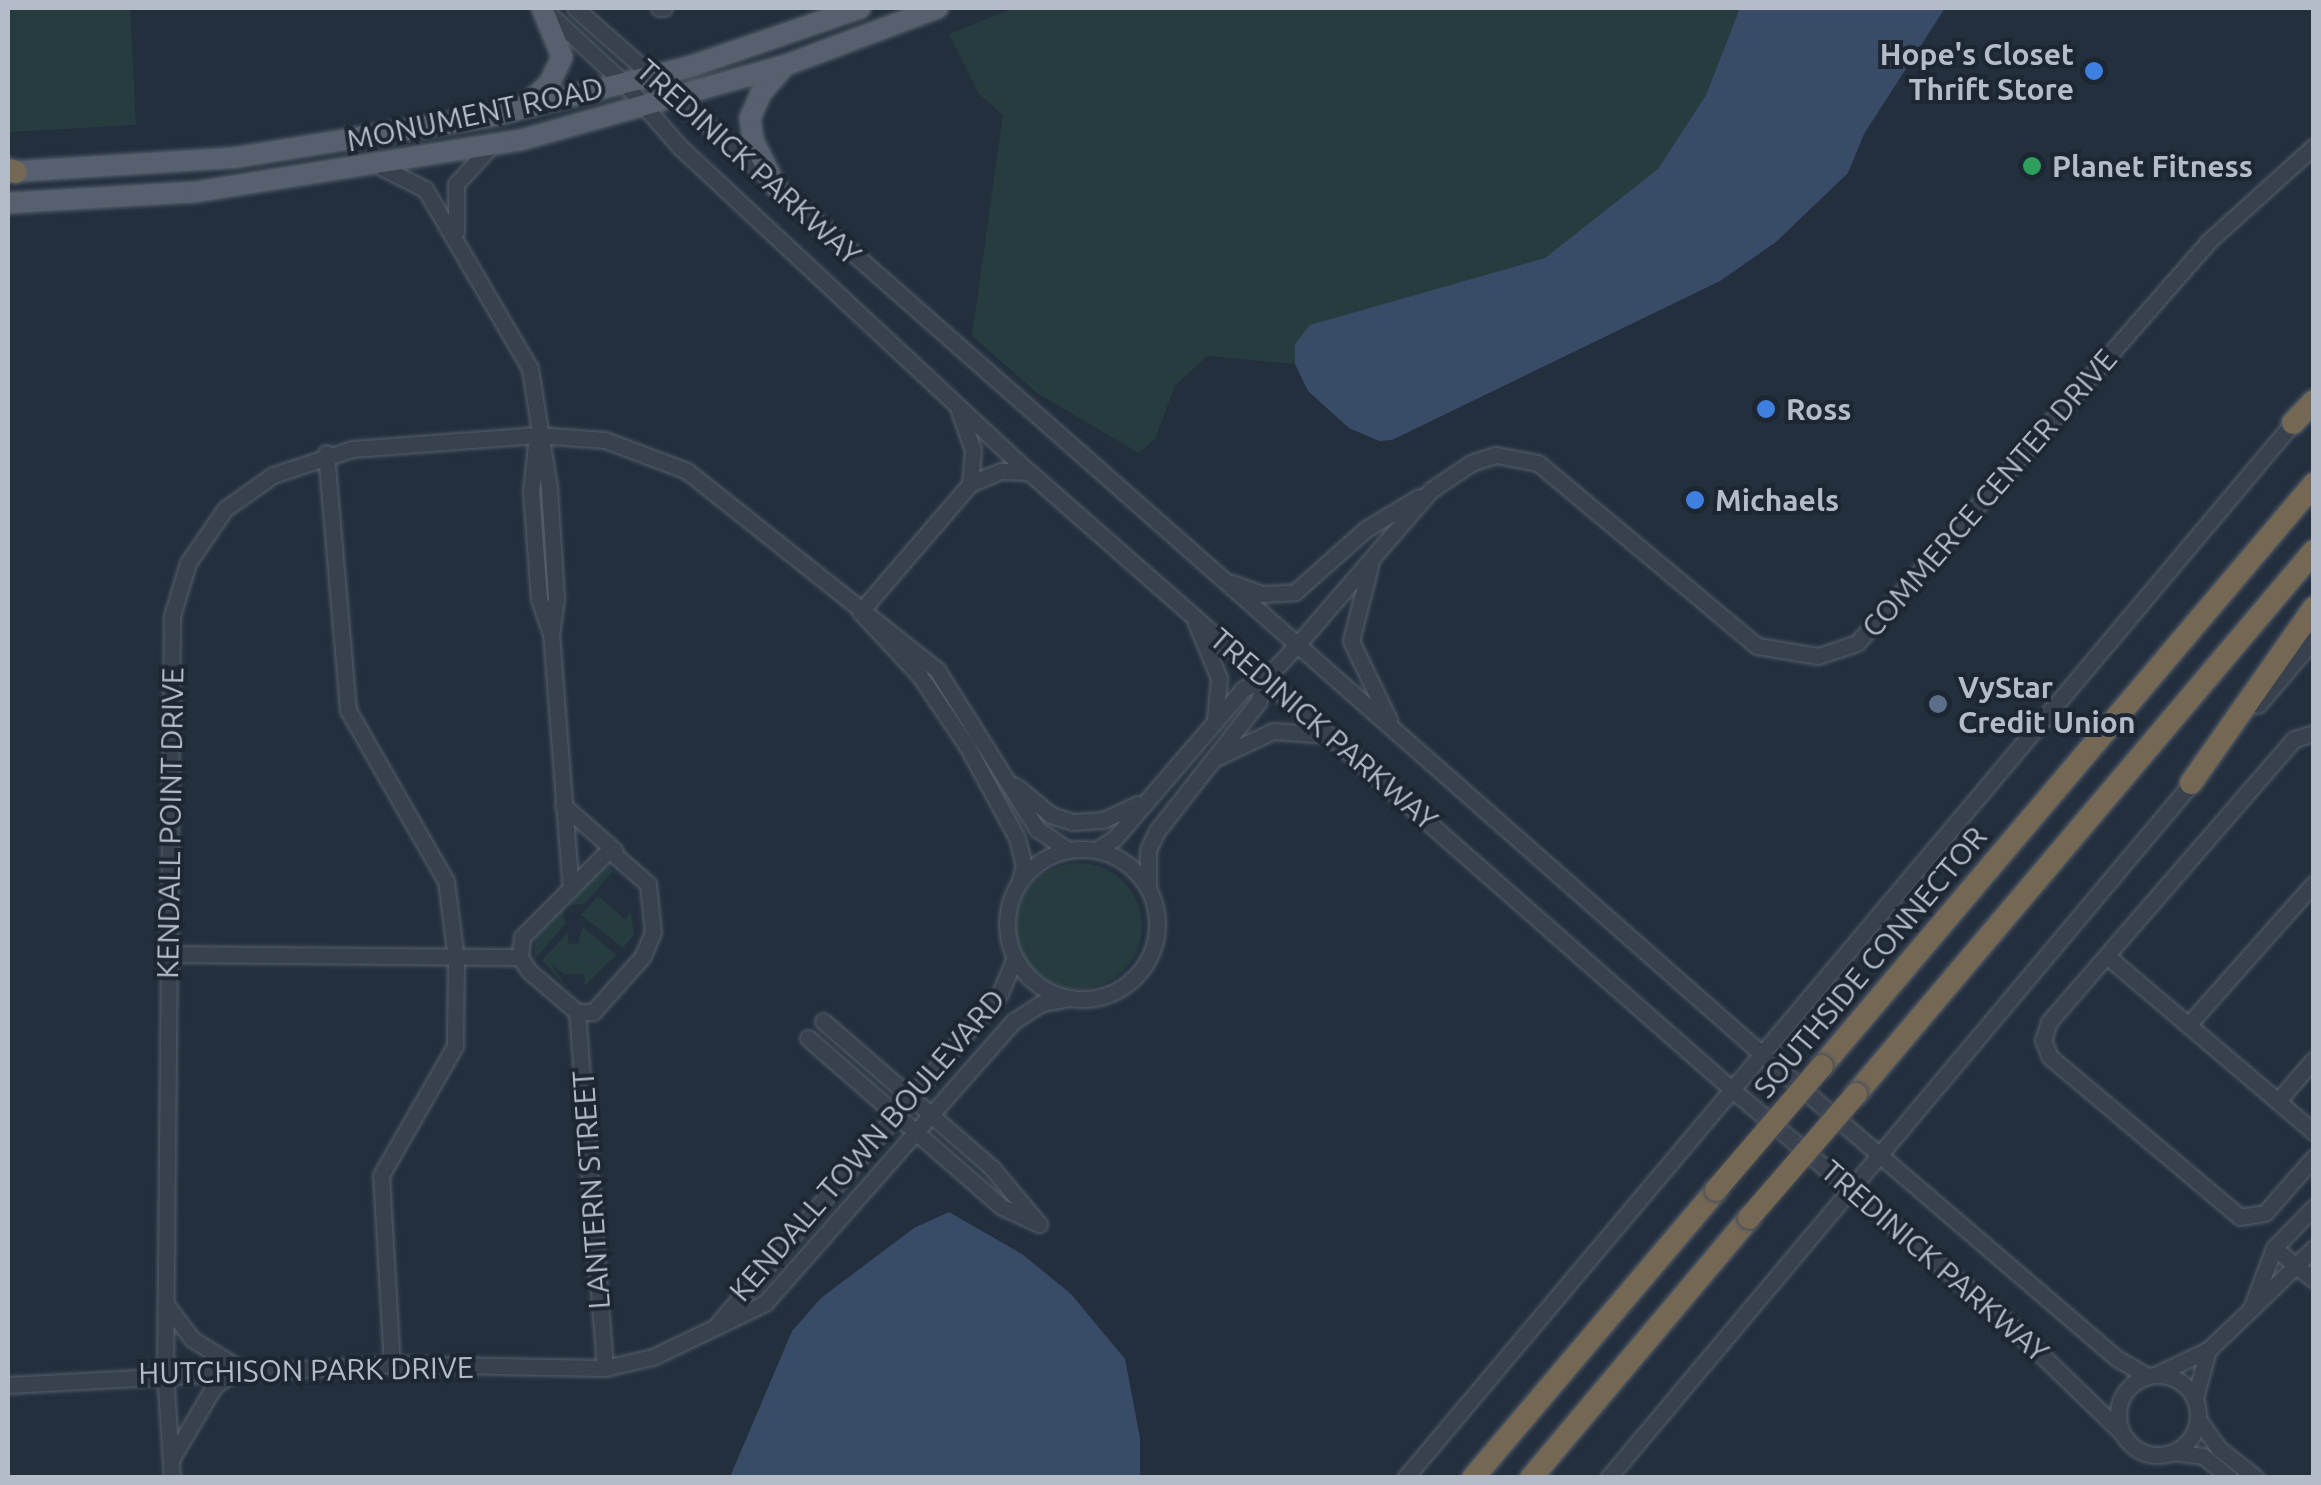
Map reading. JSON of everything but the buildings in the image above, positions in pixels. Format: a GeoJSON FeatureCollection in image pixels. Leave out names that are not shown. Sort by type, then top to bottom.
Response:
{"type":"FeatureCollection","features":[{"type":"Feature","properties":{"kind":"highway"},"geometry":{"type":"LineString","coordinates":[[2293,423],[2314,402]]}},
{"type":"Feature","properties":{"kind":"highway","name":"SOUTHSIDE CONNECTOR"},"geometry":{"type":"LineString","coordinates":[[1472,1478],[2314,484]]}},
{"type":"Feature","properties":{"kind":"highway"},"geometry":{"type":"LineString","coordinates":[[1531,1478],[2314,551]]}},
{"type":"Feature","properties":{"kind":"highway"},"geometry":{"type":"LineString","coordinates":[[2191,784],[2314,608]]}},
{"type":"Feature","properties":{"kind":"main road"},"geometry":{"type":"LineString","coordinates":[[521,109],[549,84],[562,56],[542,8]]}},
{"type":"Feature","properties":{"kind":"main road","name":"MONUMENT ROAD"},"geometry":{"type":"LineString","coordinates":[[10,172],[233,158],[521,109],[654,77],[860,8]]}},
{"type":"Feature","properties":{"kind":"main road","name":"MONUMENT ROAD"},"geometry":{"type":"LineString","coordinates":[[8,203],[196,192],[380,167],[491,146],[676,99],[786,65],[938,8]]}},
{"type":"Feature","properties":{"kind":"main road"},"geometry":{"type":"LineString","coordinates":[[776,188],[753,140],[750,118],[760,92],[786,65]]}},
{"type":"Feature","properties":{"kind":"street","name":"TREDINICK PARKWAY"},"geometry":{"type":"LineString","coordinates":[[542,8],[1029,472],[1734,1092],[1851,1187],[2088,1394],[2122,1433]]}},
{"type":"Feature","properties":{"kind":"street","name":"TREDINICK PARKWAY"},"geometry":{"type":"LineString","coordinates":[[575,8],[1764,1056],[2118,1359],[2150,1376]]}},
{"type":"Feature","properties":{"kind":"street"},"geometry":{"type":"LineString","coordinates":[[459,246],[456,184],[491,146]]}},
{"type":"Feature","properties":{"kind":"street","name":"COMMERCE CENTER DRIVE"},"geometry":{"type":"LineString","coordinates":[[1096,850],[1115,838],[1242,689],[1266,678],[1297,645],[1431,490],[1471,463],[1522,457],[1757,646],[1801,656],[1839,650],[1871,631],[2209,241],[2314,146]]}},
{"type":"Feature","properties":{"kind":"street"},"geometry":{"type":"LineString","coordinates":[[380,167],[407,174],[424,189],[530,369],[536,435],[532,509],[539,599],[551,633],[570,882]]}},
{"type":"Feature","properties":{"kind":"street"},"geometry":{"type":"LineString","coordinates":[[1405,1478],[1734,1092],[2314,394]]}},
{"type":"Feature","properties":{"kind":"street"},"geometry":{"type":"LineString","coordinates":[[957,405],[973,450],[970,484]]}},
{"type":"Feature","properties":{"kind":"street"},"geometry":{"type":"LineString","coordinates":[[536,435],[605,440],[688,471],[860,612],[920,676],[967,746],[1017,838],[1024,866],[1007,919],[1015,958],[1038,985],[1071,998],[1112,994],[1143,968],[1157,930],[1149,890],[1127,864],[1096,850],[1068,850],[1033,866],[1020,881]]}},
{"type":"Feature","properties":{"kind":"street","name":"KENDALL POINT DRIVE"},"geometry":{"type":"LineString","coordinates":[[171,1470],[165,1372],[172,616],[188,563],[224,509],[272,475],[326,453],[536,435]]}},
{"type":"Feature","properties":{"kind":"street"},"geometry":{"type":"LineString","coordinates":[[326,453],[348,710],[446,881],[456,960],[455,1046],[382,1176],[392,1364]]}},
{"type":"Feature","properties":{"kind":"street"},"geometry":{"type":"LineString","coordinates":[[860,612],[970,484],[1001,471],[1029,472]]}},
{"type":"Feature","properties":{"kind":"street"},"geometry":{"type":"LineString","coordinates":[[1223,580],[1262,594],[1295,592],[1366,529],[1431,490]]}},
{"type":"Feature","properties":{"kind":"street"},"geometry":{"type":"LineString","coordinates":[[1373,557],[1350,642],[1394,730]]}},
{"type":"Feature","properties":{"kind":"street"},"geometry":{"type":"LineString","coordinates":[[860,612],[886,624],[937,670],[1037,829],[1068,850]]}},
{"type":"Feature","properties":{"kind":"street"},"geometry":{"type":"LineString","coordinates":[[1192,614],[1218,678],[1216,719]]}},
{"type":"Feature","properties":{"kind":"street"},"geometry":{"type":"LineString","coordinates":[[1608,1478],[2314,639]]}},
{"type":"Feature","properties":{"kind":"street","name":"COMMERCE CENTER DRIVE"},"geometry":{"type":"LineString","coordinates":[[1149,890],[1146,867],[1157,831],[1258,702],[1266,678]]}},
{"type":"Feature","properties":{"kind":"street"},"geometry":{"type":"LineString","coordinates":[[1210,762],[1274,731],[1332,736]]}},
{"type":"Feature","properties":{"kind":"street"},"geometry":{"type":"LineString","coordinates":[[2314,733],[2294,738],[2050,1022],[2044,1040],[2050,1057],[2240,1217],[2265,1213],[2314,1156]]}},
{"type":"Feature","properties":{"kind":"street"},"geometry":{"type":"LineString","coordinates":[[1007,778],[1050,815],[1073,822],[1121,814],[1148,796]]}},
{"type":"Feature","properties":{"kind":"street"},"geometry":{"type":"LineString","coordinates":[[169,954],[456,960],[520,957],[577,1012],[593,1012],[643,956],[653,932],[648,884],[564,805]]}},
{"type":"Feature","properties":{"kind":"street"},"geometry":{"type":"LineString","coordinates":[[520,957],[522,937],[570,882],[600,852],[615,851]]}},
{"type":"Feature","properties":{"kind":"street"},"geometry":{"type":"LineString","coordinates":[[2188,1026],[2314,883]]}},
{"type":"Feature","properties":{"kind":"street"},"geometry":{"type":"LineString","coordinates":[[2107,956],[2314,1132]]}},
{"type":"Feature","properties":{"kind":"street","name":"KENDALL TOWN BOULEVARD"},"geometry":{"type":"LineString","coordinates":[[712,1330],[1000,993],[1015,958]]}},
{"type":"Feature","properties":{"kind":"street","name":"KENDALL TOWN BOULEVARD"},"geometry":{"type":"LineString","coordinates":[[605,1368],[653,1357],[764,1302],[929,1112],[1027,1010],[1071,998]]}},
{"type":"Feature","properties":{"kind":"street","name":"LANTERN STREET"},"geometry":{"type":"LineString","coordinates":[[577,1012],[605,1368]]}},
{"type":"Feature","properties":{"kind":"street"},"geometry":{"type":"LineString","coordinates":[[808,1038],[1002,1207],[1039,1224],[992,1168],[823,1021]]}},
{"type":"Feature","properties":{"kind":"street"},"geometry":{"type":"LineString","coordinates":[[2278,1101],[2314,1060]]}},
{"type":"Feature","properties":{"kind":"street"},"geometry":{"type":"LineString","coordinates":[[2251,1309],[2253,1290],[2274,1248],[2313,1208]]}},
{"type":"Feature","properties":{"kind":"street"},"geometry":{"type":"LineString","coordinates":[[2274,1248],[2307,1273]]}},
{"type":"Feature","properties":{"kind":"street"},"geometry":{"type":"LineString","coordinates":[[2230,1478],[2203,1456],[2142,1452],[2122,1433],[2121,1399],[2150,1376],[2208,1350],[2251,1309],[2307,1273],[2314,1248]]}},
{"type":"Feature","properties":{"kind":"street"},"geometry":{"type":"LineString","coordinates":[[166,1304],[192,1338],[240,1369],[215,1385],[186,1424],[171,1470]]}},
{"type":"Feature","properties":{"kind":"street"},"geometry":{"type":"LineString","coordinates":[[2208,1350],[2195,1398],[2198,1419],[2218,1448],[2256,1478]]}},
{"type":"Feature","properties":{"kind":"street","name":"HUTCHISON PARK DRIVE"},"geometry":{"type":"LineString","coordinates":[[8,1385],[165,1372],[392,1364],[605,1368]]}},
{"type":"Feature","properties":{"kind":"street"},"geometry":{"type":"LineString","coordinates":[[2150,1376],[2174,1377],[2195,1398]]}},
{"type":"Feature","properties":{"kind":"street"},"geometry":{"type":"LineString","coordinates":[[2174,1452],[2190,1439],[2198,1419]]}},
{"type":"Feature","properties":{"kind":"green space"},"geometry":{"type":"Polygon","coordinates":[[[8,8],[130,8],[136,125],[8,132],[8,8]]]}},
{"type":"Feature","properties":{"kind":"green space"},"geometry":{"type":"Polygon","coordinates":[[[1014,8],[1740,8],[1706,95],[1658,169],[1602,218],[1545,258],[1295,344],[1295,364],[1207,356],[1175,386],[1155,439],[1139,453],[1037,393],[972,336],[1003,115],[979,94],[949,34],[1014,8]]]}},
{"type":"Feature","properties":{"kind":"green space"},"geometry":{"type":"Polygon","coordinates":[[[1079,863],[1103,868],[1124,881],[1137,902],[1142,926],[1137,950],[1124,971],[1103,984],[1079,989],[1055,984],[1034,971],[1021,950],[1016,926],[1021,902],[1034,881],[1055,868],[1079,863]]]}},
{"type":"Feature","properties":{"kind":"green space"},"geometry":{"type":"Polygon","coordinates":[[[603,865],[614,870],[584,904],[569,905],[603,865]]]}},
{"type":"Feature","properties":{"kind":"green space"},"geometry":{"type":"Polygon","coordinates":[[[598,896],[625,919],[631,912],[634,935],[623,948],[581,915],[598,896]]]}},
{"type":"Feature","properties":{"kind":"green space"},"geometry":{"type":"Polygon","coordinates":[[[562,908],[566,923],[534,960],[535,937],[562,908]]]}},
{"type":"Feature","properties":{"kind":"green space"},"geometry":{"type":"Polygon","coordinates":[[[583,927],[616,955],[585,986],[584,974],[564,974],[551,964],[567,988],[542,960],[568,932],[568,944],[578,943],[583,927]]]}},
{"type":"Feature","properties":{"kind":"water"},"geometry":{"type":"Polygon","coordinates":[[[1740,8],[1945,8],[1864,134],[1848,173],[1776,242],[1720,281],[1392,440],[1379,441],[1349,428],[1308,391],[1295,364],[1295,344],[1310,325],[1545,258],[1658,169],[1706,95],[1740,8]]]}},
{"type":"Feature","properties":{"kind":"water"},"geometry":{"type":"Polygon","coordinates":[[[949,1212],[1022,1254],[1071,1294],[1125,1359],[1140,1438],[1140,1477],[730,1477],[792,1331],[821,1298],[914,1228],[949,1212]]]}},
{"type":"Feature","properties":{"kind":"place","name":"Hope's Closet Thrift Store"},"geometry":{"type":"Point","coordinates":[2094,71]}},
{"type":"Feature","properties":{"kind":"place","name":"Planet Fitness"},"geometry":{"type":"Point","coordinates":[2032,166]}},
{"type":"Feature","properties":{"kind":"place","name":"Ross"},"geometry":{"type":"Point","coordinates":[1766,409]}},
{"type":"Feature","properties":{"kind":"place","name":"Michaels"},"geometry":{"type":"Point","coordinates":[1695,500]}},
{"type":"Feature","properties":{"kind":"place","name":"VyStar Credit Union"},"geometry":{"type":"Point","coordinates":[1938,704]}}]}
